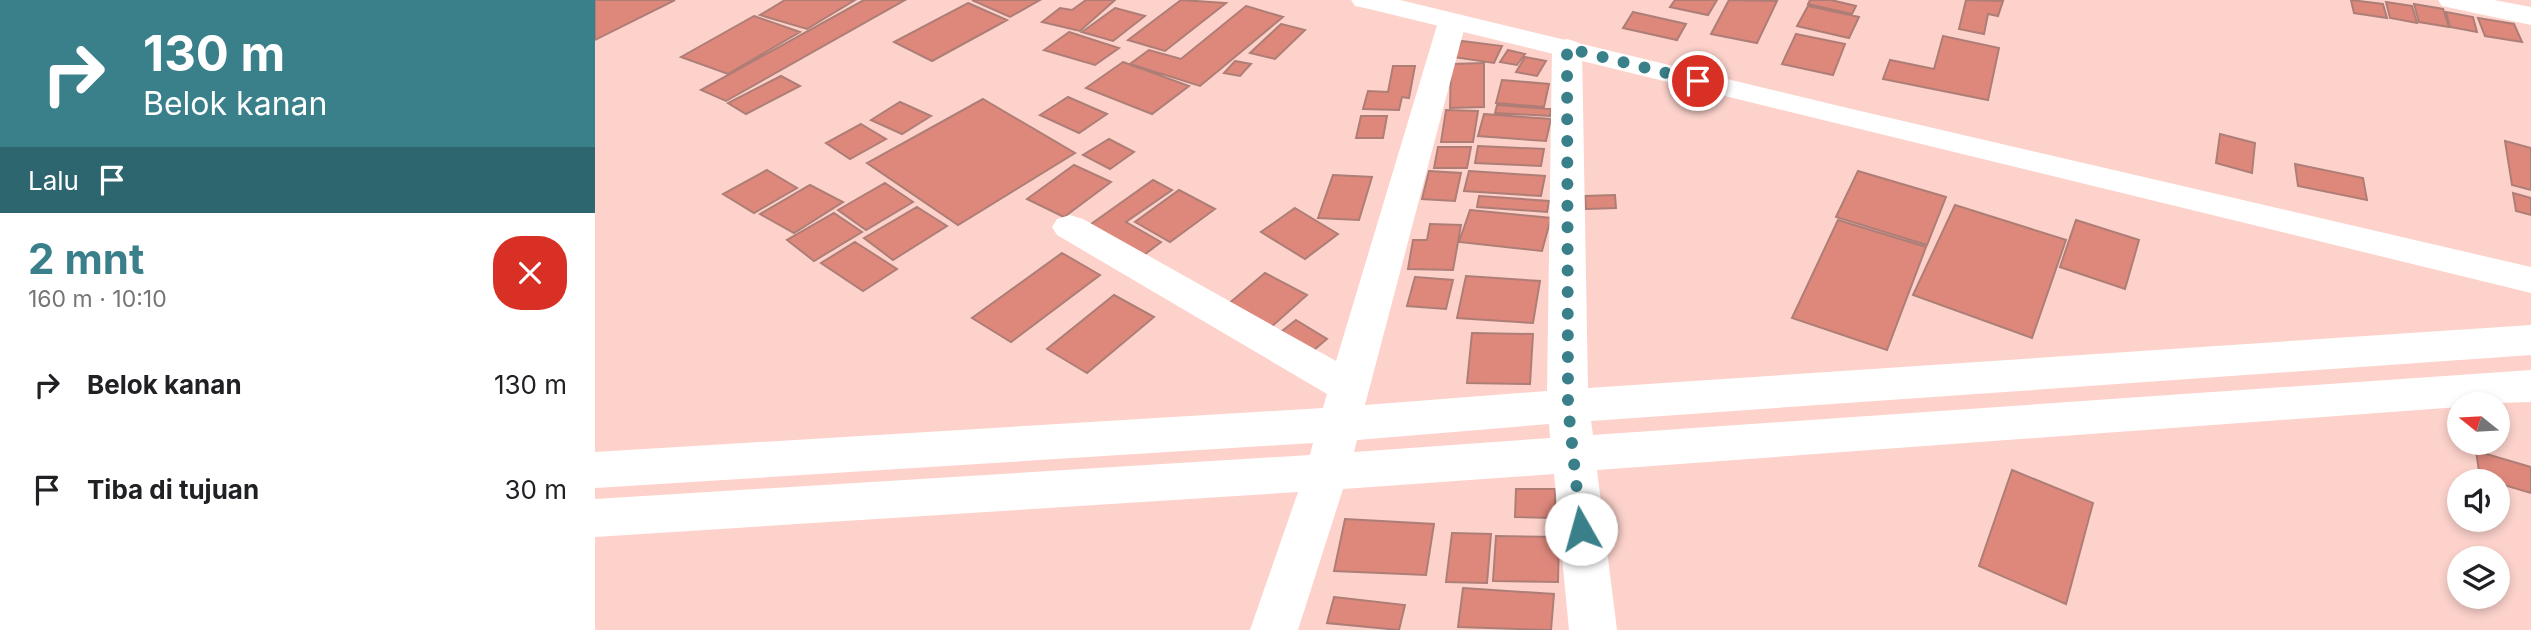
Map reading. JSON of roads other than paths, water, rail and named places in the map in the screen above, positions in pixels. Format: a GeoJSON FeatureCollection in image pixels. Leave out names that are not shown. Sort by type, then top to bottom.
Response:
{"type":"FeatureCollection","features":[{"type":"Feature","properties":{"kind":"street"},"geometry":{"type":"LineString","coordinates":[[2452,0],[2531,16]]}},
{"type":"Feature","properties":{"kind":"street"},"geometry":{"type":"LineString","coordinates":[[1380,2],[1856,120],[2531,280]]}},
{"type":"Feature","properties":{"kind":"street"},"geometry":{"type":"LineString","coordinates":[[1274,630],[1327,472],[1452,22]]}},
{"type":"Feature","properties":{"kind":"street"},"geometry":{"type":"LineString","coordinates":[[1567,48],[1568,406],[1593,630]]}},
{"type":"Feature","properties":{"kind":"street"},"geometry":{"type":"LineString","coordinates":[[1070,227],[1345,406]]}},
{"type":"Feature","properties":{"kind":"street"},"geometry":{"type":"LineString","coordinates":[[595,470],[1345,406],[1568,406],[2531,340]]}},
{"type":"Feature","properties":{"kind":"street"},"geometry":{"type":"LineString","coordinates":[[595,518],[1327,472],[2531,386]]}}]}
